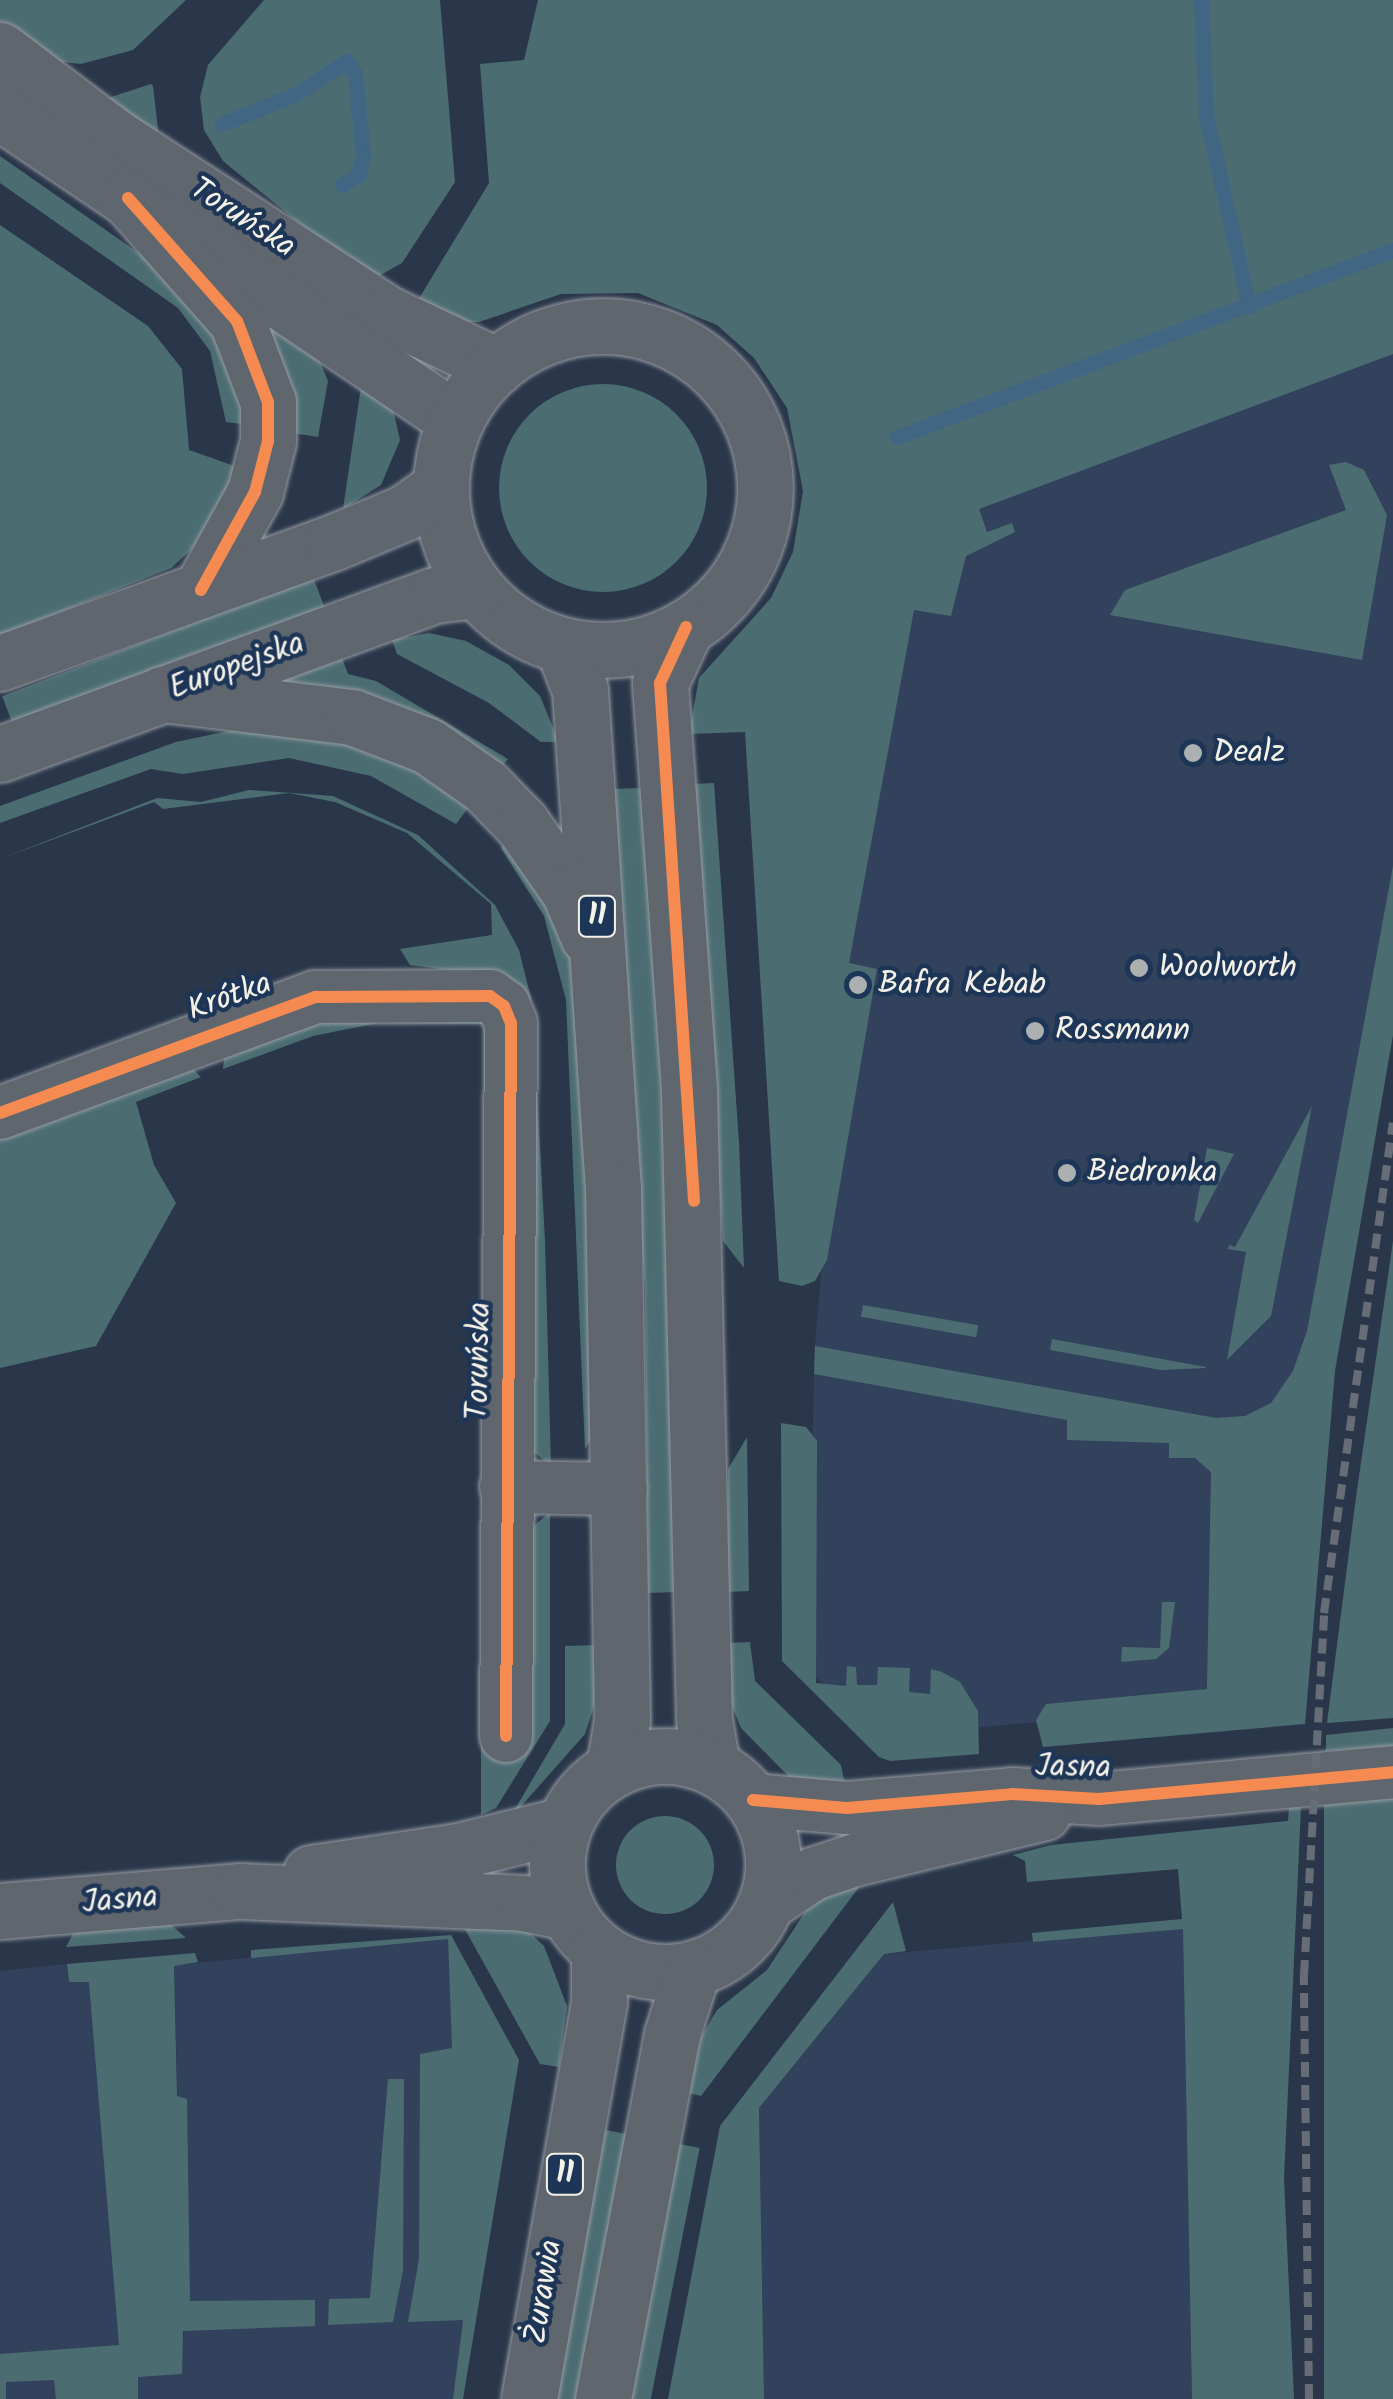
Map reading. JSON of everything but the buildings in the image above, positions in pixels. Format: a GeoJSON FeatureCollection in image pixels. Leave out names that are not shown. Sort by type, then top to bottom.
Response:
{"type":"FeatureCollection","features":[{"type":"Feature","properties":{"kind":"main road","name":"Toruńska"},"geometry":{"type":"LineString","coordinates":[[0,50],[115,137],[386,313],[497,366]]}},
{"type":"Feature","properties":{"kind":"main road","name":"Toruńska"},"geometry":{"type":"LineString","coordinates":[[0,112],[456,420]]}},
{"type":"Feature","properties":{"kind":"main road"},"geometry":{"type":"LineString","coordinates":[[128,198],[237,321],[268,402],[268,441],[256,492],[201,590]]}},
{"type":"Feature","properties":{"kind":"main road"},"geometry":{"type":"LineString","coordinates":[[613,326],[681,346],[734,392],[763,458],[764,512],[738,578],[686,627],[636,647],[563,646],[515,624],[476,590],[450,542],[440,488],[456,420],[497,366],[542,338],[613,326]]}},
{"type":"Feature","properties":{"kind":"main road"},"geometry":{"type":"LineString","coordinates":[[0,664],[404,513],[440,488]]}},
{"type":"Feature","properties":{"kind":"main road","name":"Europejska"},"geometry":{"type":"LineString","coordinates":[[0,754],[434,596],[476,590]]}},
{"type":"Feature","properties":{"kind":"main road"},"geometry":{"type":"LineString","coordinates":[[584,1931],[649,1970],[694,1968],[732,1949],[764,1906],[773,1852],[732,1783],[704,1720],[690,1109],[660,683],[686,627]]}},
{"type":"Feature","properties":{"kind":"main road","name":"11"},"geometry":{"type":"LineString","coordinates":[[563,646],[580,690],[602,982],[621,1488],[622,1720],[614,1768],[584,1792],[564,1824],[557,1869],[584,1931]]}},
{"type":"Feature","properties":{"kind":"main road"},"geometry":{"type":"LineString","coordinates":[[162,694],[352,716],[428,746],[493,793],[544,853],[570,892],[602,982]]}},
{"type":"Feature","properties":{"kind":"main road"},"geometry":{"type":"LineString","coordinates":[[614,1768],[657,1756],[732,1783]]}},
{"type":"Feature","properties":{"kind":"main road","name":"Jasna"},"geometry":{"type":"LineString","coordinates":[[240,1891],[324,1870],[520,1839],[564,1824]]}},
{"type":"Feature","properties":{"kind":"main road","name":"Jasna"},"geometry":{"type":"LineString","coordinates":[[0,1911],[240,1891],[524,1903],[584,1931]]}},
{"type":"Feature","properties":{"kind":"main road","name":"Żurawia"},"geometry":{"type":"LineString","coordinates":[[529,2399],[599,2001],[584,1931]]}},
{"type":"Feature","properties":{"kind":"main road"},"geometry":{"type":"LineString","coordinates":[[603,2399],[674,2022],[694,1968]]}},
{"type":"Feature","properties":{"kind":"street","name":"Krótka"},"geometry":{"type":"LineString","coordinates":[[0,1113],[315,998],[490,996]]}},
{"type":"Feature","properties":{"kind":"street","name":"Toruńska"},"geometry":{"type":"LineString","coordinates":[[490,996],[511,1023],[506,1736]]}},
{"type":"Feature","properties":{"kind":"street"},"geometry":{"type":"LineString","coordinates":[[506,1487],[621,1488]]}},
{"type":"Feature","properties":{"kind":"street","name":"Jasna"},"geometry":{"type":"LineString","coordinates":[[732,1783],[847,1808],[1012,1794],[1099,1799],[1393,1772]]}},
{"type":"Feature","properties":{"kind":"street","name":"Jasna"},"geometry":{"type":"LineString","coordinates":[[764,1906],[814,1874],[855,1860],[1099,1799]]}},
{"type":"Feature","properties":{"kind":"shaded area"},"geometry":{"type":"Polygon","coordinates":[[[1393,349],[1393,876],[1256,1702],[884,1736],[806,1669],[815,1346],[873,672],[973,503],[1393,349]]]}},
{"type":"Feature","properties":{"kind":"shaded area"},"geometry":{"type":"Polygon","coordinates":[[[1183,1928],[1192,2399],[764,2399],[759,2108],[884,1954],[1183,1928]]]}},
{"type":"Feature","properties":{"kind":"shaded area"},"geometry":{"type":"Polygon","coordinates":[[[448,1938],[463,2319],[453,2399],[0,2399],[0,1971],[67,1964],[69,1982],[89,1981],[184,2340],[174,1965],[448,1938]]]}},
{"type":"Feature","properties":{"kind":"green space"},"geometry":{"type":"Polygon","coordinates":[[[0,0],[186,0],[133,50],[81,64],[53,61],[0,31],[0,0]]]}},
{"type":"Feature","properties":{"kind":"green space"},"geometry":{"type":"Polygon","coordinates":[[[264,0],[440,0],[455,182],[402,263],[370,281],[223,161],[204,130],[200,97],[208,65],[264,0]]]}},
{"type":"Feature","properties":{"kind":"green space"},"geometry":{"type":"Polygon","coordinates":[[[538,0],[1393,0],[1393,354],[979,509],[987,532],[1012,523],[1015,532],[966,556],[951,616],[914,610],[849,963],[877,969],[827,1260],[815,1281],[802,1286],[779,1281],[745,732],[689,734],[699,678],[771,598],[793,552],[803,491],[787,408],[754,358],[717,325],[638,293],[561,294],[479,322],[452,322],[412,310],[489,183],[480,64],[524,60],[538,0]]]}},
{"type":"Feature","properties":{"kind":"green space"},"geometry":{"type":"Polygon","coordinates":[[[153,86],[159,138],[102,100],[153,86]]]}},
{"type":"Feature","properties":{"kind":"green space"},"geometry":{"type":"Polygon","coordinates":[[[0,156],[203,298],[250,425],[226,422],[210,351],[178,308],[0,183],[0,156]]]}},
{"type":"Feature","properties":{"kind":"green space"},"geometry":{"type":"Polygon","coordinates":[[[0,225],[148,326],[182,369],[189,450],[243,469],[202,540],[171,568],[0,636],[0,225]]]}},
{"type":"Feature","properties":{"kind":"green space"},"geometry":{"type":"Polygon","coordinates":[[[266,325],[319,359],[328,381],[318,437],[286,432],[266,325]]]}},
{"type":"Feature","properties":{"kind":"green space"},"geometry":{"type":"Polygon","coordinates":[[[603,384],[643,392],[676,415],[699,448],[707,488],[699,528],[676,561],[643,584],[603,592],[563,584],[530,561],[507,528],[499,488],[507,448],[530,415],[563,392],[603,384]]]}},
{"type":"Feature","properties":{"kind":"green space"},"geometry":{"type":"Polygon","coordinates":[[[361,387],[392,405],[400,440],[381,485],[343,509],[361,387]]]}},
{"type":"Feature","properties":{"kind":"green space"},"geometry":{"type":"Polygon","coordinates":[[[1346,462],[1364,470],[1387,515],[1362,660],[1110,615],[1125,590],[1346,510],[1329,465],[1346,462]]]}},
{"type":"Feature","properties":{"kind":"green space"},"geometry":{"type":"Polygon","coordinates":[[[313,577],[325,609],[14,728],[2,696],[313,577]]]}},
{"type":"Feature","properties":{"kind":"green space"},"geometry":{"type":"Polygon","coordinates":[[[429,633],[466,641],[509,665],[540,696],[559,742],[541,742],[489,703],[397,654],[392,640],[429,633]]]}},
{"type":"Feature","properties":{"kind":"green space"},"geometry":{"type":"Polygon","coordinates":[[[342,658],[348,674],[376,681],[508,759],[495,774],[281,682],[342,658]]]}},
{"type":"Feature","properties":{"kind":"green space"},"geometry":{"type":"Polygon","coordinates":[[[257,725],[347,734],[475,799],[456,824],[371,776],[289,758],[183,774],[151,769],[0,823],[0,806],[176,742],[257,725]]]}},
{"type":"Feature","properties":{"kind":"green space"},"geometry":{"type":"Polygon","coordinates":[[[714,783],[744,1268],[723,1241],[693,784],[714,783]]]}},
{"type":"Feature","properties":{"kind":"green space"},"geometry":{"type":"Polygon","coordinates":[[[641,788],[668,1187],[677,1592],[648,1593],[645,1290],[613,789],[641,788]]]}},
{"type":"Feature","properties":{"kind":"green space"},"geometry":{"type":"Polygon","coordinates":[[[249,790],[333,796],[418,835],[495,905],[519,950],[532,1002],[508,978],[410,965],[400,949],[492,935],[491,904],[407,833],[335,802],[289,793],[163,809],[154,802],[0,859],[157,798],[201,802],[249,790]]]}},
{"type":"Feature","properties":{"kind":"green space"},"geometry":{"type":"Polygon","coordinates":[[[512,836],[543,885],[574,967],[585,1107],[592,1438],[585,1449],[566,1000],[544,916],[501,848],[512,836]]]}},
{"type":"Feature","properties":{"kind":"green space"},"geometry":{"type":"Polygon","coordinates":[[[1393,866],[1393,1035],[1335,1371],[1305,1724],[1043,1747],[1036,1720],[1046,1704],[1207,1689],[1211,1472],[1195,1458],[1169,1458],[1169,1443],[1067,1440],[1067,1420],[814,1374],[815,1346],[1216,1418],[1245,1416],[1271,1403],[1293,1371],[1307,1331],[1393,866]]]}},
{"type":"Feature","properties":{"kind":"green space"},"geometry":{"type":"Polygon","coordinates":[[[487,1017],[485,1188],[484,1024],[378,1023],[313,1036],[223,1069],[225,1048],[297,1023],[487,1017]]]}},
{"type":"Feature","properties":{"kind":"green space"},"geometry":{"type":"Polygon","coordinates":[[[533,1018],[545,1241],[551,1465],[532,1451],[533,1018]]]}},
{"type":"Feature","properties":{"kind":"green space"},"geometry":{"type":"Polygon","coordinates":[[[187,1063],[201,1077],[136,1102],[154,1165],[176,1203],[96,1346],[0,1368],[0,1132],[187,1063]]]}},
{"type":"Feature","properties":{"kind":"green space"},"geometry":{"type":"Polygon","coordinates":[[[1312,1106],[1271,1316],[1227,1360],[1246,1252],[1228,1249],[1229,1245],[1235,1247],[1312,1106]]]}},
{"type":"Feature","properties":{"kind":"green space"},"geometry":{"type":"Polygon","coordinates":[[[1207,1148],[1234,1154],[1198,1223],[1194,1220],[1207,1148]]]}},
{"type":"Feature","properties":{"kind":"green space"},"geometry":{"type":"Polygon","coordinates":[[[1393,1241],[1393,1718],[1327,1723],[1356,1497],[1393,1241]]]}},
{"type":"Feature","properties":{"kind":"green space"},"geometry":{"type":"Polygon","coordinates":[[[863,1305],[978,1325],[976,1337],[861,1317],[863,1305]]]}},
{"type":"Feature","properties":{"kind":"green space"},"geometry":{"type":"Polygon","coordinates":[[[1052,1339],[1206,1368],[1161,1370],[1050,1350],[1052,1339]]]}},
{"type":"Feature","properties":{"kind":"green space"},"geometry":{"type":"Polygon","coordinates":[[[781,1423],[806,1427],[817,1441],[816,1683],[846,1686],[847,1666],[856,1667],[857,1685],[877,1685],[878,1667],[910,1668],[909,1692],[930,1694],[931,1669],[942,1672],[960,1682],[978,1711],[979,1754],[890,1761],[879,1757],[782,1661],[781,1423]]]}},
{"type":"Feature","properties":{"kind":"green space"},"geometry":{"type":"Polygon","coordinates":[[[747,1437],[749,1591],[727,1592],[728,1469],[747,1437]]]}},
{"type":"Feature","properties":{"kind":"green space"},"geometry":{"type":"Polygon","coordinates":[[[550,1513],[550,1721],[496,1808],[481,1815],[481,1742],[533,1526],[550,1513]]]}},
{"type":"Feature","properties":{"kind":"green space"},"geometry":{"type":"Polygon","coordinates":[[[1162,1602],[1175,1602],[1169,1648],[1156,1659],[1121,1662],[1122,1647],[1160,1648],[1162,1602]]]}},
{"type":"Feature","properties":{"kind":"green space"},"geometry":{"type":"Polygon","coordinates":[[[750,1642],[755,1681],[841,1765],[847,1796],[800,1788],[741,1728],[730,1701],[728,1643],[750,1642]]]}},
{"type":"Feature","properties":{"kind":"green space"},"geometry":{"type":"Polygon","coordinates":[[[599,1645],[597,1697],[585,1734],[508,1821],[565,1724],[565,1646],[599,1645]]]}},
{"type":"Feature","properties":{"kind":"green space"},"geometry":{"type":"Polygon","coordinates":[[[1393,1728],[1393,1746],[1326,1751],[1326,1735],[1393,1728]]]}},
{"type":"Feature","properties":{"kind":"green space"},"geometry":{"type":"Polygon","coordinates":[[[1324,1798],[1393,1798],[1393,2399],[1324,2399],[1324,1798]]]}},
{"type":"Feature","properties":{"kind":"green space"},"geometry":{"type":"Polygon","coordinates":[[[1301,1807],[1284,2178],[1294,2399],[1192,2399],[1183,1929],[1033,1942],[1032,1933],[1182,1919],[1178,1869],[1027,1882],[1025,1861],[1013,1855],[1051,1845],[1288,1821],[1289,1808],[1301,1807]]]}},
{"type":"Feature","properties":{"kind":"green space"},"geometry":{"type":"Polygon","coordinates":[[[665,1816],[684,1819],[700,1830],[711,1846],[711,1884],[700,1900],[684,1911],[665,1914],[646,1911],[630,1900],[619,1884],[616,1865],[619,1846],[630,1830],[646,1819],[665,1816]]]}},
{"type":"Feature","properties":{"kind":"green space"},"geometry":{"type":"Polygon","coordinates":[[[860,1886],[701,2096],[689,2093],[701,2037],[717,2010],[767,1970],[815,1897],[860,1886]]]}},
{"type":"Feature","properties":{"kind":"green space"},"geometry":{"type":"Polygon","coordinates":[[[893,1902],[906,1951],[884,1954],[759,2108],[764,2399],[668,2399],[720,2126],[893,1902]]]}},
{"type":"Feature","properties":{"kind":"green space"},"geometry":{"type":"Polygon","coordinates":[[[168,1922],[186,1938],[66,1947],[75,1930],[168,1922]]]}},
{"type":"Feature","properties":{"kind":"green space"},"geometry":{"type":"Polygon","coordinates":[[[462,1924],[524,1927],[544,1946],[567,2006],[559,2067],[540,2064],[462,1924]]]}},
{"type":"Feature","properties":{"kind":"green space"},"geometry":{"type":"Polygon","coordinates":[[[451,1935],[519,2060],[463,2399],[453,2399],[463,2320],[408,2322],[419,2259],[420,2054],[452,2048],[448,1939],[251,1958],[251,1950],[451,1935]]]}},
{"type":"Feature","properties":{"kind":"green space"},"geometry":{"type":"Polygon","coordinates":[[[195,1953],[198,1962],[174,1966],[177,2096],[187,2099],[190,2301],[315,2300],[315,2326],[183,2331],[182,2374],[138,2377],[138,2399],[56,2399],[54,2380],[6,2382],[6,2399],[0,2399],[0,2354],[119,2345],[89,1982],[69,1982],[67,1964],[195,1953]]]}},
{"type":"Feature","properties":{"kind":"green space"},"geometry":{"type":"Polygon","coordinates":[[[388,2079],[404,2079],[403,2270],[393,2322],[328,2325],[329,2299],[370,2298],[388,2079]]]}},
{"type":"Feature","properties":{"kind":"green space"},"geometry":{"type":"Polygon","coordinates":[[[600,2129],[627,2134],[578,2399],[556,2399],[600,2129]]]}},
{"type":"Feature","properties":{"kind":"green space"},"geometry":{"type":"Polygon","coordinates":[[[679,2144],[700,2148],[651,2399],[629,2399],[679,2144]]]}},
{"type":"Feature","properties":{"kind":"waterway"},"geometry":{"type":"LineString","coordinates":[[1201,0],[1206,115],[1249,306]]}},
{"type":"Feature","properties":{"kind":"waterway"},"geometry":{"type":"LineString","coordinates":[[222,124],[296,94],[346,61],[355,74],[363,154],[359,175],[342,185]]}},
{"type":"Feature","properties":{"kind":"waterway"},"geometry":{"type":"LineString","coordinates":[[897,437],[1393,250]]}},
{"type":"Feature","properties":{"kind":"railway"},"geometry":{"type":"LineString","coordinates":[[1309,2399],[1304,1975],[1324,1613],[1393,1123]]}},
{"type":"Feature","properties":{"kind":"cycle path"},"geometry":{"type":"LineString","coordinates":[[128,198],[237,321],[268,402],[268,441],[255,492],[201,590]]}},
{"type":"Feature","properties":{"kind":"cycle path"},"geometry":{"type":"LineString","coordinates":[[686,627],[660,683],[694,1201]]}},
{"type":"Feature","properties":{"kind":"cycle path"},"geometry":{"type":"LineString","coordinates":[[0,1113],[315,997],[490,996],[504,1006],[511,1023],[506,1736]]}},
{"type":"Feature","properties":{"kind":"cycle path"},"geometry":{"type":"LineString","coordinates":[[753,1800],[847,1808],[1012,1794],[1099,1799],[1393,1772]]}},
{"type":"Feature","properties":{"kind":"place","name":"Dealz"},"geometry":{"type":"Point","coordinates":[1193,753]}},
{"type":"Feature","properties":{"kind":"place","name":"Woolworth"},"geometry":{"type":"Point","coordinates":[1139,968]}},
{"type":"Feature","properties":{"kind":"place","name":"Bafra Kebab"},"geometry":{"type":"Point","coordinates":[858,985]}},
{"type":"Feature","properties":{"kind":"place","name":"Rossmann"},"geometry":{"type":"Point","coordinates":[1035,1031]}},
{"type":"Feature","properties":{"kind":"place","name":"Biedronka"},"geometry":{"type":"Point","coordinates":[1067,1173]}}]}
